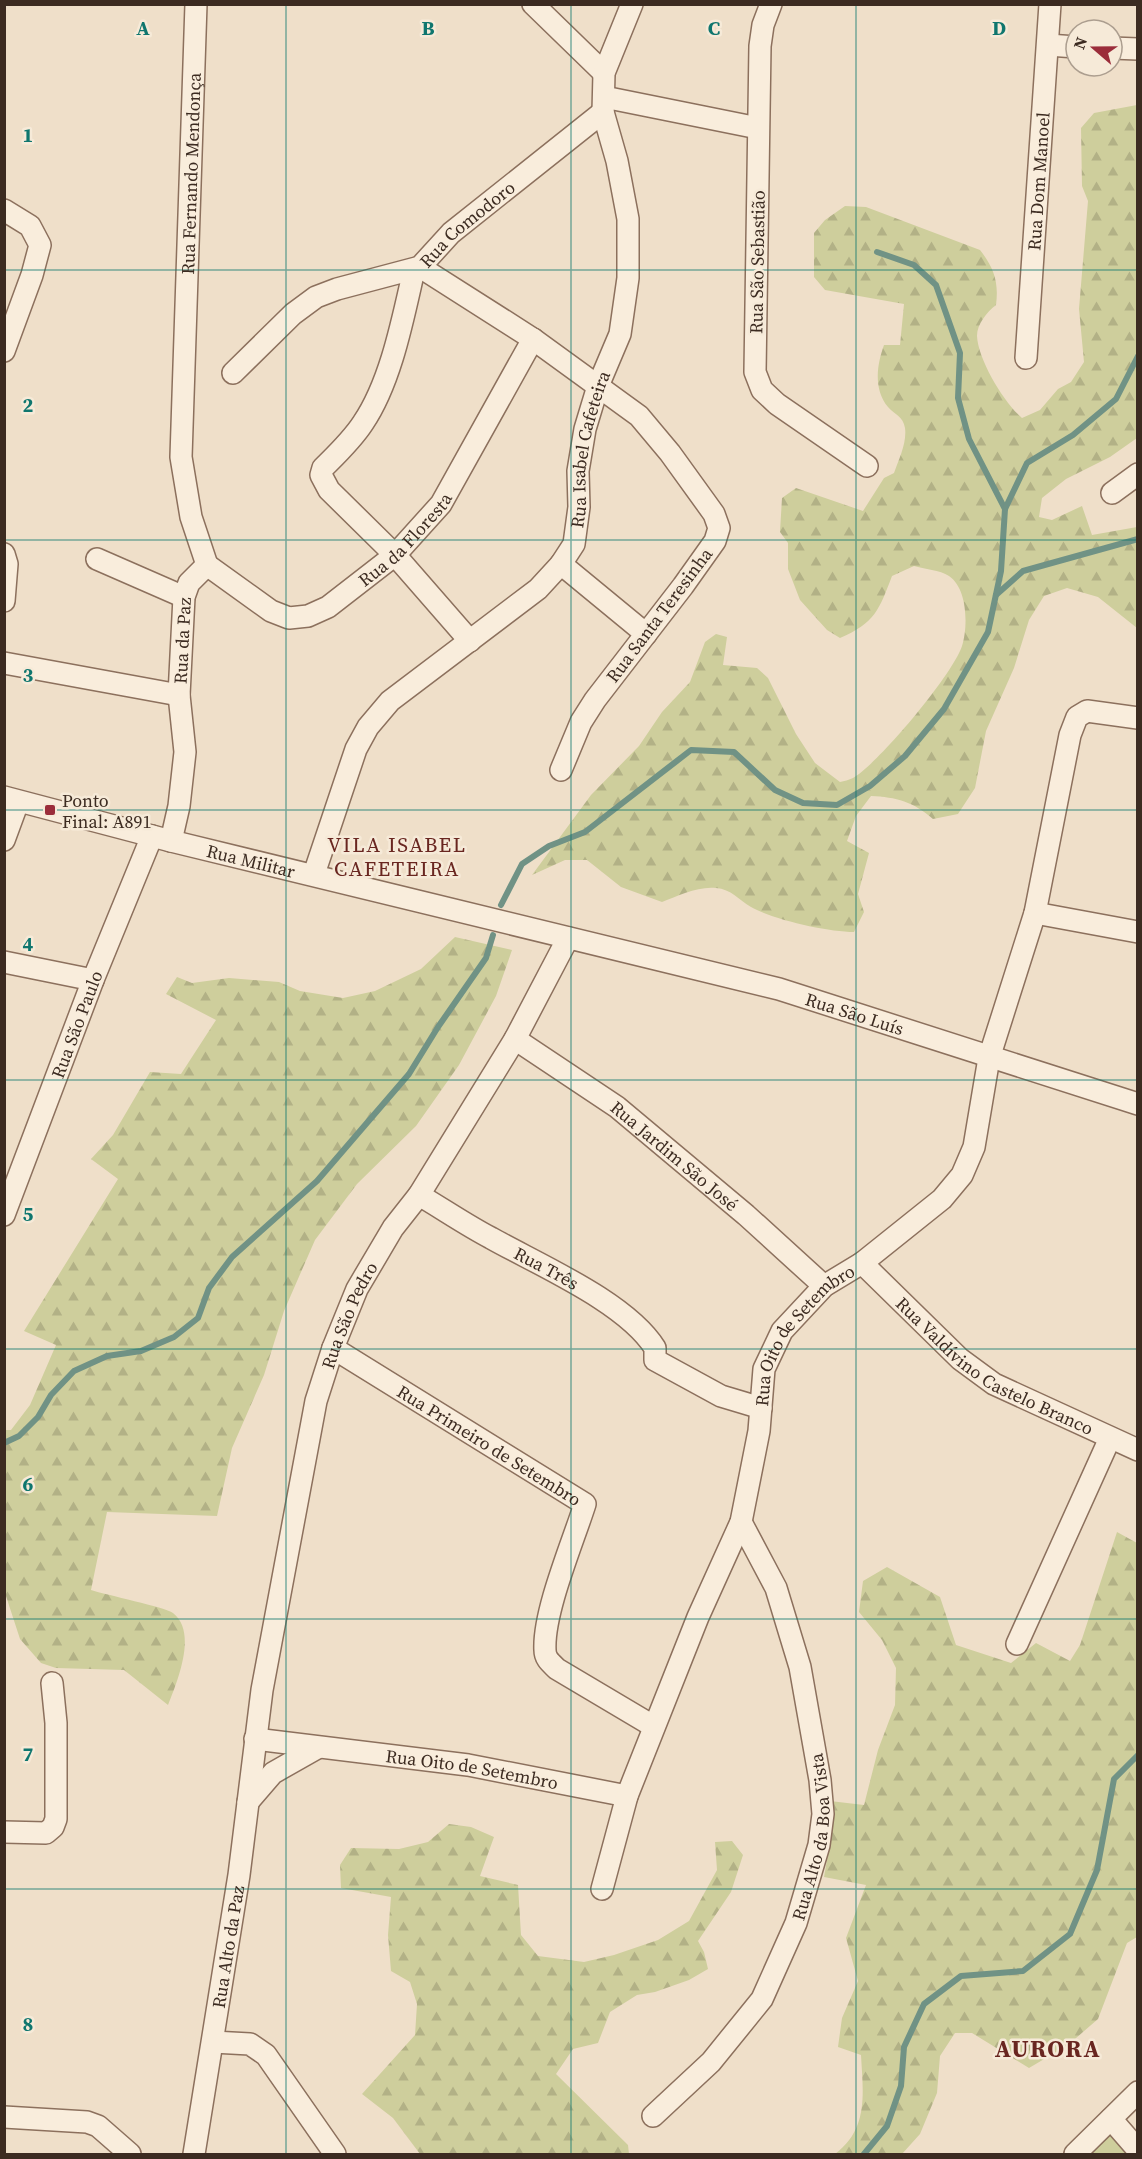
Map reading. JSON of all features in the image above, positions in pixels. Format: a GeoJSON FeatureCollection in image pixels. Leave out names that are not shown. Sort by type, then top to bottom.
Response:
{"type":"FeatureCollection","features":[{"type":"Feature","properties":{"kind":"street","name":"Rua Fernando Mendonça"},"geometry":{"type":"LineString","coordinates":[[196,4],[181,457],[191,517],[207,565]]}},
{"type":"Feature","properties":{"kind":"street","name":"Rua Isabel Cafeteira"},"geometry":{"type":"LineString","coordinates":[[314,874],[356,749],[368,728],[390,701],[538,589],[561,564],[573,544],[579,507],[578,471],[585,429],[598,386],[620,333],[628,278],[628,219],[604,104],[604,73],[632,4]]}},
{"type":"Feature","properties":{"kind":"street","name":"Rua São Sebastião"},"geometry":{"type":"LineString","coordinates":[[771,4],[763,25],[760,46],[755,372],[762,390],[777,404],[867,466]]}},
{"type":"Feature","properties":{"kind":"street","name":"Rua Dom Manoel"},"geometry":{"type":"LineString","coordinates":[[1026,358],[1050,4]]}},
{"type":"Feature","properties":{"kind":"street"},"geometry":{"type":"LineString","coordinates":[[543,8],[604,73]]}},
{"type":"Feature","properties":{"kind":"street"},"geometry":{"type":"LineString","coordinates":[[1048,45],[1064,46]]}},
{"type":"Feature","properties":{"kind":"street"},"geometry":{"type":"LineString","coordinates":[[604,104],[758,128]]}},
{"type":"Feature","properties":{"kind":"street","name":"Rua Comodoro"},"geometry":{"type":"LineString","coordinates":[[233,373],[270,335],[316,297],[337,289],[417,268],[451,232],[604,104]]}},
{"type":"Feature","properties":{"kind":"street"},"geometry":{"type":"LineString","coordinates":[[4,210],[30,226],[40,245],[4,351]]}},
{"type":"Feature","properties":{"kind":"street"},"geometry":{"type":"LineString","coordinates":[[417,268],[398,336],[364,422],[323,468],[321,475],[329,490],[395,555],[471,641]]}},
{"type":"Feature","properties":{"kind":"street","name":"Rua Santa Teresinha"},"geometry":{"type":"LineString","coordinates":[[417,268],[533,339],[639,416],[714,514],[719,528],[715,541],[590,707],[561,770]]}},
{"type":"Feature","properties":{"kind":"street","name":"Rua da Floresta"},"geometry":{"type":"LineString","coordinates":[[207,565],[271,611],[289,618],[308,616],[328,607],[395,555],[441,504],[533,339]]}},
{"type":"Feature","properties":{"kind":"street"},"geometry":{"type":"LineString","coordinates":[[1112,493],[1137,474]]}},
{"type":"Feature","properties":{"kind":"street"},"geometry":{"type":"LineString","coordinates":[[4,601],[6,559]]}},
{"type":"Feature","properties":{"kind":"street"},"geometry":{"type":"LineString","coordinates":[[97,559],[184,597]]}},
{"type":"Feature","properties":{"kind":"street"},"geometry":{"type":"LineString","coordinates":[[561,564],[646,634]]}},
{"type":"Feature","properties":{"kind":"street","name":"Rua da Paz"},"geometry":{"type":"LineString","coordinates":[[161,839],[179,806],[185,752],[178,695],[184,597],[189,583],[207,565]]}},
{"type":"Feature","properties":{"kind":"street"},"geometry":{"type":"LineString","coordinates":[[4,663],[178,695]]}},
{"type":"Feature","properties":{"kind":"street","name":"Rua Oito de Setembro"},"geometry":{"type":"LineString","coordinates":[[602,1889],[627,1796],[653,1726],[741,1522],[761,1408],[764,1369],[782,1331],[824,1286],[862,1263],[942,1199],[962,1175],[974,1147],[989,1058],[1035,913],[1070,735],[1077,717],[1087,711],[1137,718]]}},
{"type":"Feature","properties":{"kind":"street"},"geometry":{"type":"LineString","coordinates":[[4,840],[11,799]]}},
{"type":"Feature","properties":{"kind":"street","name":"Rua Militar"},"geometry":{"type":"LineString","coordinates":[[11,799],[161,839],[314,874],[568,938]]}},
{"type":"Feature","properties":{"kind":"street","name":"Rua São Paulo"},"geometry":{"type":"LineString","coordinates":[[4,1215],[93,980],[161,839]]}},
{"type":"Feature","properties":{"kind":"street"},"geometry":{"type":"LineString","coordinates":[[1035,913],[1137,932]]}},
{"type":"Feature","properties":{"kind":"street","name":"Rua São Pedro"},"geometry":{"type":"LineString","coordinates":[[255,1739],[316,1401],[333,1348],[357,1289],[393,1228],[419,1195],[515,1039],[568,938]]}},
{"type":"Feature","properties":{"kind":"street","name":"Rua São Luís"},"geometry":{"type":"LineString","coordinates":[[568,938],[779,989],[1137,1104]]}},
{"type":"Feature","properties":{"kind":"street"},"geometry":{"type":"LineString","coordinates":[[4,962],[93,980]]}},
{"type":"Feature","properties":{"kind":"street","name":"Rua Jardim São José"},"geometry":{"type":"LineString","coordinates":[[515,1039],[617,1107],[746,1215],[824,1286]]}},
{"type":"Feature","properties":{"kind":"street","name":"Rua Três"},"geometry":{"type":"LineString","coordinates":[[419,1195],[489,1237],[565,1278],[631,1320],[655,1348],[655,1360],[721,1396],[761,1408]]}},
{"type":"Feature","properties":{"kind":"street","name":"Rua Valdívino Castelo Branco"},"geometry":{"type":"LineString","coordinates":[[862,1263],[960,1359],[994,1384],[1137,1450]]}},
{"type":"Feature","properties":{"kind":"street","name":"Rua Primeiro de Setembro"},"geometry":{"type":"LineString","coordinates":[[333,1348],[585,1504],[552,1604],[545,1650],[547,1660],[557,1669],[653,1726]]}},
{"type":"Feature","properties":{"kind":"street"},"geometry":{"type":"LineString","coordinates":[[1017,1644],[1110,1438]]}},
{"type":"Feature","properties":{"kind":"street","name":"Rua Alto da Boa Vista"},"geometry":{"type":"LineString","coordinates":[[653,2116],[711,2062],[762,1999],[796,1923],[819,1845],[823,1814],[820,1780],[800,1666],[776,1588],[741,1522]]}},
{"type":"Feature","properties":{"kind":"street"},"geometry":{"type":"LineString","coordinates":[[4,1832],[46,1833],[53,1827],[56,1819],[56,1723],[52,1683]]}},
{"type":"Feature","properties":{"kind":"street","name":"Rua Oito de Setembro"},"geometry":{"type":"LineString","coordinates":[[255,1739],[468,1765],[627,1796]]}},
{"type":"Feature","properties":{"kind":"street","name":"Rua Alto da Paz"},"geometry":{"type":"LineString","coordinates":[[194,2154],[213,2042],[255,1739]]}},
{"type":"Feature","properties":{"kind":"street"},"geometry":{"type":"LineString","coordinates":[[248,1802],[273,1773],[317,1748]]}},
{"type":"Feature","properties":{"kind":"street"},"geometry":{"type":"LineString","coordinates":[[252,1766],[262,1774],[273,1773]]}},
{"type":"Feature","properties":{"kind":"street"},"geometry":{"type":"LineString","coordinates":[[213,2042],[250,2044],[266,2055],[335,2154]]}},
{"type":"Feature","properties":{"kind":"street"},"geometry":{"type":"LineString","coordinates":[[1075,2154],[1137,2092]]}},
{"type":"Feature","properties":{"kind":"street"},"geometry":{"type":"LineString","coordinates":[[4,2116],[87,2122],[98,2126],[130,2154]]}},
{"type":"Feature","properties":{"kind":"street"},"geometry":{"type":"LineString","coordinates":[[1111,2119],[1137,2150]]}},
{"type":"Feature","properties":{"kind":"green space"},"geometry":{"type":"Polygon","coordinates":[[[1137,105],[1137,438],[1110,457],[1066,479],[1042,498],[1039,517],[1052,520],[1082,506],[1092,535],[1137,527],[1137,628],[1098,597],[1067,588],[1044,596],[1029,620],[1014,668],[986,731],[975,788],[958,814],[933,819],[919,808],[904,802],[871,796],[856,816],[847,841],[869,853],[858,894],[864,912],[854,932],[816,928],[787,921],[761,912],[721,889],[695,890],[662,902],[621,887],[587,860],[565,860],[532,875],[591,795],[639,746],[662,712],[690,682],[705,642],[716,634],[727,637],[723,665],[757,668],[768,678],[796,734],[815,763],[840,782],[853,778],[865,769],[914,717],[945,676],[962,646],[966,619],[965,609],[960,590],[955,582],[945,574],[914,566],[892,576],[874,614],[861,627],[840,638],[827,630],[800,600],[788,569],[788,543],[780,532],[782,498],[796,488],[863,511],[884,478],[894,473],[905,439],[905,428],[902,421],[883,400],[878,384],[884,345],[900,345],[904,304],[825,290],[814,277],[814,233],[825,220],[845,206],[866,207],[980,250],[994,276],[997,297],[996,305],[979,327],[977,336],[979,346],[994,381],[1008,403],[1022,418],[1040,410],[1058,389],[1071,382],[1084,362],[1079,309],[1088,201],[1082,186],[1081,128],[1094,113],[1137,105]]]}},
{"type":"Feature","properties":{"kind":"green space"},"geometry":{"type":"Polygon","coordinates":[[[455,937],[512,950],[496,996],[459,1065],[416,1126],[357,1184],[315,1240],[284,1311],[264,1375],[232,1448],[217,1516],[107,1512],[91,1590],[168,1610],[180,1621],[185,1644],[183,1658],[168,1705],[124,1670],[56,1668],[41,1663],[20,1639],[5,1593],[5,1430],[11,1430],[30,1405],[56,1345],[24,1331],[118,1179],[91,1159],[113,1135],[150,1072],[181,1074],[216,1020],[166,994],[177,977],[192,983],[229,978],[279,982],[300,991],[343,998],[375,991],[421,969],[455,937]]]}},
{"type":"Feature","properties":{"kind":"green space"},"geometry":{"type":"Polygon","coordinates":[[[1117,1532],[1137,1543],[1137,1937],[1127,1943],[1098,2019],[1068,2045],[1029,2068],[972,2033],[955,2033],[940,2056],[937,2093],[920,2134],[902,2154],[835,2154],[854,2133],[859,2122],[863,2096],[861,2055],[838,2047],[842,2018],[858,1981],[846,1938],[866,1885],[824,1877],[833,1826],[830,1801],[864,1805],[878,1750],[895,1705],[896,1668],[882,1640],[859,1612],[863,1581],[887,1567],[940,1597],[956,1645],[1011,1663],[1036,1643],[1070,1661],[1080,1645],[1117,1532]]]}},
{"type":"Feature","properties":{"kind":"green space"},"geometry":{"type":"Polygon","coordinates":[[[449,1824],[471,1827],[494,1837],[480,1876],[518,1885],[521,1935],[538,1956],[584,1962],[614,1955],[658,1940],[689,1921],[717,1870],[715,1842],[732,1841],[743,1855],[731,1892],[698,1941],[704,1952],[708,1969],[689,1980],[655,1992],[637,1995],[610,2012],[598,2043],[573,2049],[556,2074],[628,2145],[629,2154],[420,2154],[393,2118],[362,2094],[415,2035],[417,2004],[410,1982],[391,1971],[388,1935],[391,1897],[341,1888],[340,1865],[351,1848],[399,1849],[428,1842],[449,1824]]]}},
{"type":"Feature","properties":{"kind":"green space"},"geometry":{"type":"Polygon","coordinates":[[[1111,2131],[1131,2154],[1088,2154],[1111,2131]]]}},
{"type":"Feature","properties":{"kind":"waterway"},"geometry":{"type":"LineString","coordinates":[[877,252],[914,265],[936,285],[960,353],[958,398],[969,439],[1005,509]]}},
{"type":"Feature","properties":{"kind":"waterway"},"geometry":{"type":"LineString","coordinates":[[501,905],[522,864],[549,846],[585,832],[691,750],[734,752],[775,790],[803,803],[837,805],[870,786],[905,756],[944,709],[988,632],[1001,571],[1005,509],[1027,463],[1073,435],[1116,399],[1138,356]]}},
{"type":"Feature","properties":{"kind":"waterway"},"geometry":{"type":"LineString","coordinates":[[996,595],[1023,571],[1138,539]]}},
{"type":"Feature","properties":{"kind":"waterway"},"geometry":{"type":"LineString","coordinates":[[4,1443],[19,1436],[38,1417],[51,1395],[74,1371],[107,1356],[141,1351],[174,1337],[198,1318],[209,1288],[232,1257],[317,1181],[409,1074],[438,1027],[486,958],[493,935]]}},
{"type":"Feature","properties":{"kind":"waterway"},"geometry":{"type":"LineString","coordinates":[[864,2154],[887,2126],[901,2086],[904,2047],[924,2004],[961,1976],[1023,1971],[1070,1934],[1097,1870],[1114,1779],[1138,1755]]}},
{"type":"Feature","properties":{"kind":"place","name":"Ponto Final: A891"},"geometry":{"type":"Point","coordinates":[50,810]}},
{"type":"Feature","properties":{"kind":"district","name":"VILA ISABEL CAFETEIRA"},"geometry":{"type":"Point","coordinates":[397,856]}},
{"type":"Feature","properties":{"kind":"district","name":"AURORA"},"geometry":{"type":"Point","coordinates":[1048,2048]}}]}
